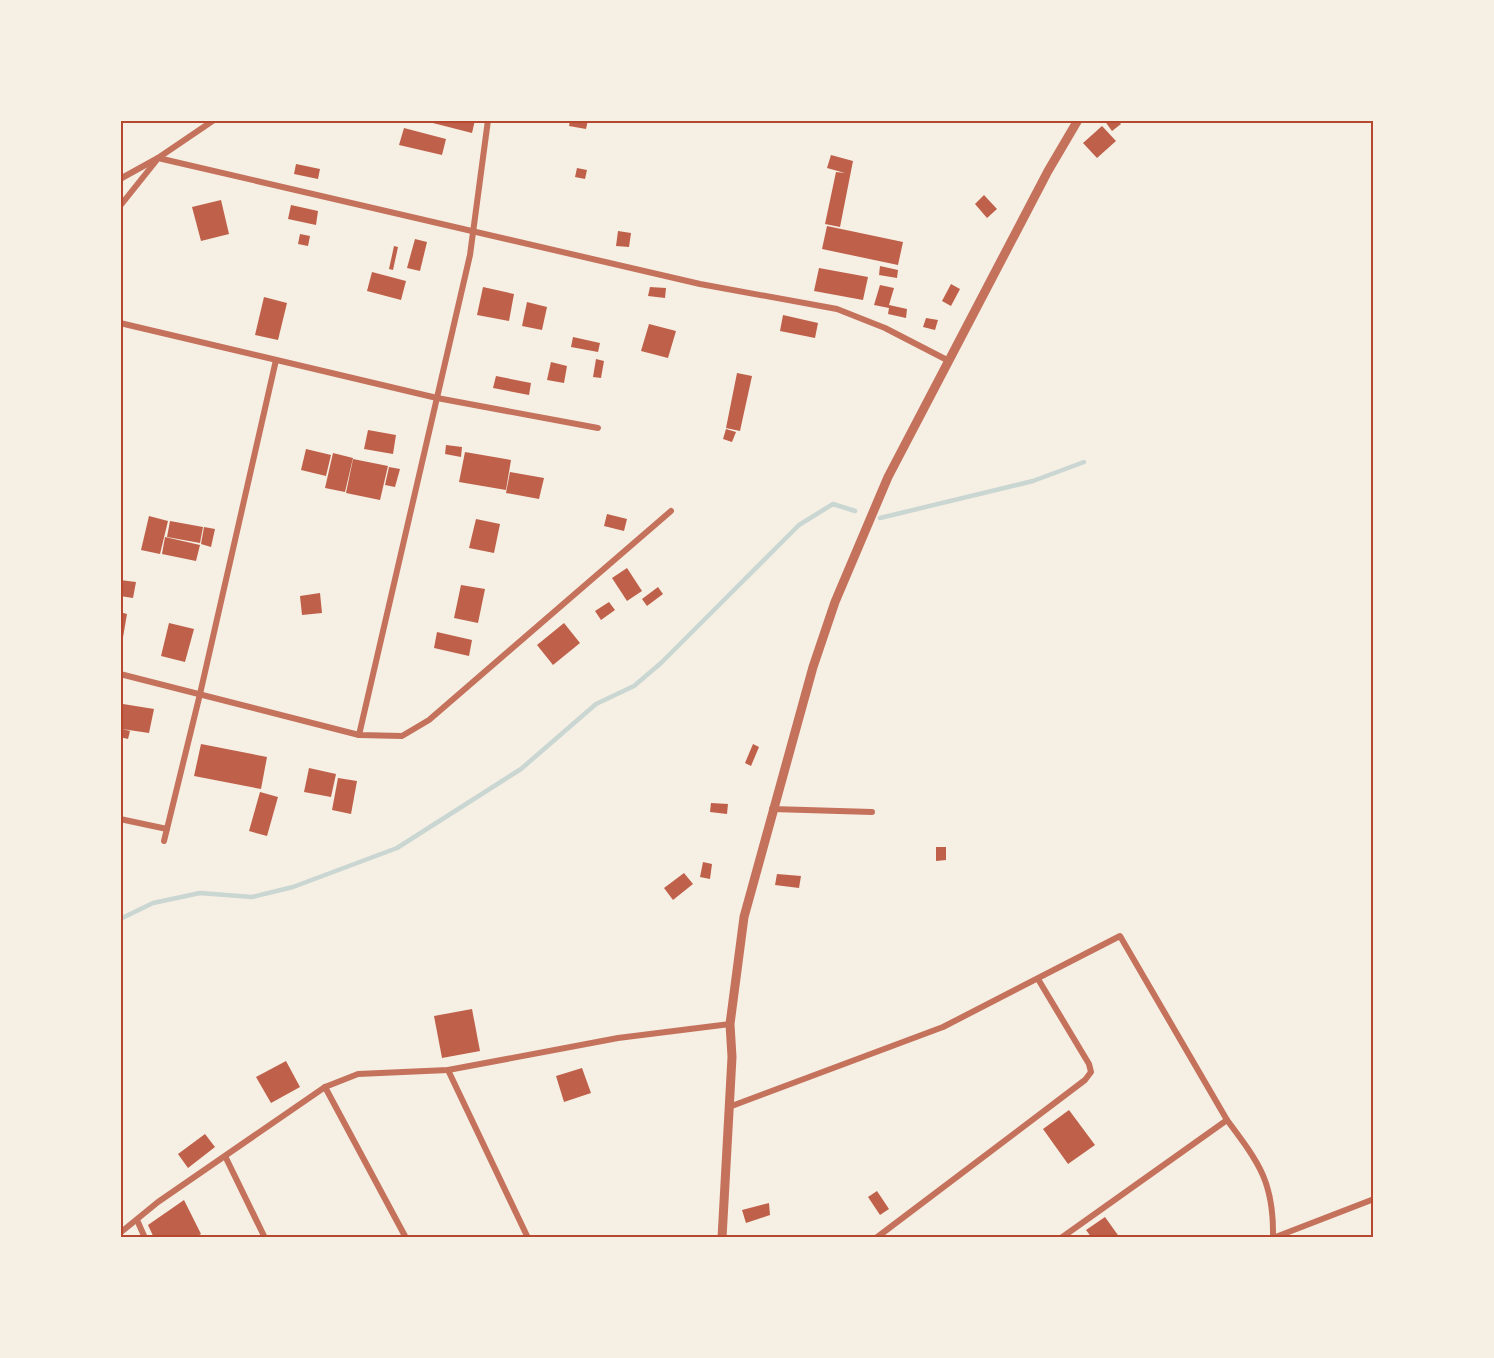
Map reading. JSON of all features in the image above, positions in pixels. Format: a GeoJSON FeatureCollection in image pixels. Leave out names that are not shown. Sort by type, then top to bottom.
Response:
{"type":"FeatureCollection","features":[{"type":"Feature","properties":{"kind":"street"},"geometry":{"type":"LineString","coordinates":[[120,179],[158,158],[214,120]]}},
{"type":"Feature","properties":{"kind":"street"},"geometry":{"type":"LineString","coordinates":[[359,735],[475,230],[488,120]]}},
{"type":"Feature","properties":{"kind":"street"},"geometry":{"type":"LineString","coordinates":[[722,1238],[732,1057],[730,1024],[744,917],[771,809],[803,697],[835,602],[874,506],[1078,120]]}},
{"type":"Feature","properties":{"kind":"street"},"geometry":{"type":"LineString","coordinates":[[120,206],[158,158]]}},
{"type":"Feature","properties":{"kind":"street"},"geometry":{"type":"LineString","coordinates":[[158,158],[700,284],[849,312],[949,361]]}},
{"type":"Feature","properties":{"kind":"street"},"geometry":{"type":"LineString","coordinates":[[120,323],[437,398],[598,428]]}},
{"type":"Feature","properties":{"kind":"street"},"geometry":{"type":"LineString","coordinates":[[164,841],[276,360]]}},
{"type":"Feature","properties":{"kind":"street"},"geometry":{"type":"LineString","coordinates":[[120,674],[359,735],[402,736],[429,720],[671,511]]}},
{"type":"Feature","properties":{"kind":"street"},"geometry":{"type":"LineString","coordinates":[[771,809],[872,812]]}},
{"type":"Feature","properties":{"kind":"street"},"geometry":{"type":"LineString","coordinates":[[120,819],[167,829]]}},
{"type":"Feature","properties":{"kind":"street"},"geometry":{"type":"LineString","coordinates":[[729,1107],[943,1027],[1120,936],[1227,1120],[1268,1182],[1274,1215],[1273,1238],[1374,1199]]}},
{"type":"Feature","properties":{"kind":"street"},"geometry":{"type":"LineString","coordinates":[[876,1238],[1085,1080],[1091,1072],[1089,1064],[1038,979]]}},
{"type":"Feature","properties":{"kind":"street"},"geometry":{"type":"LineString","coordinates":[[120,1233],[158,1202],[226,1158],[325,1087],[358,1074],[448,1070],[618,1038],[730,1024]]}},
{"type":"Feature","properties":{"kind":"street"},"geometry":{"type":"LineString","coordinates":[[448,1070],[528,1238]]}},
{"type":"Feature","properties":{"kind":"street"},"geometry":{"type":"LineString","coordinates":[[325,1087],[406,1238]]}},
{"type":"Feature","properties":{"kind":"street"},"geometry":{"type":"LineString","coordinates":[[1061,1238],[1227,1120]]}},
{"type":"Feature","properties":{"kind":"street"},"geometry":{"type":"LineString","coordinates":[[226,1158],[265,1238]]}},
{"type":"Feature","properties":{"kind":"street"},"geometry":{"type":"LineString","coordinates":[[137,1220],[145,1238]]}},
{"type":"Feature","properties":{"kind":"building"},"geometry":{"type":"Polygon","coordinates":[[[421,120],[475,120],[472,133],[421,120]]]}},
{"type":"Feature","properties":{"kind":"building"},"geometry":{"type":"Polygon","coordinates":[[[570,120],[588,120],[586,129],[569,126],[570,120]]]}},
{"type":"Feature","properties":{"kind":"building"},"geometry":{"type":"Polygon","coordinates":[[[1104,120],[1118,120],[1121,124],[1112,131],[1104,120]]]}},
{"type":"Feature","properties":{"kind":"building"},"geometry":{"type":"Polygon","coordinates":[[[1102,126],[1116,141],[1097,158],[1083,143],[1102,126]]]}},
{"type":"Feature","properties":{"kind":"building"},"geometry":{"type":"Polygon","coordinates":[[[404,128],[446,139],[442,155],[399,145],[404,128]]]}},
{"type":"Feature","properties":{"kind":"building"},"geometry":{"type":"Polygon","coordinates":[[[831,155],[853,161],[840,227],[825,224],[836,172],[845,173],[827,168],[831,155]]]}},
{"type":"Feature","properties":{"kind":"building"},"geometry":{"type":"Polygon","coordinates":[[[296,164],[320,169],[318,179],[294,174],[296,164]]]}},
{"type":"Feature","properties":{"kind":"building"},"geometry":{"type":"Polygon","coordinates":[[[577,168],[587,170],[585,179],[575,177],[577,168]]]}},
{"type":"Feature","properties":{"kind":"building"},"geometry":{"type":"Polygon","coordinates":[[[984,195],[997,209],[987,218],[975,204],[984,195]]]}},
{"type":"Feature","properties":{"kind":"building"},"geometry":{"type":"Polygon","coordinates":[[[221,200],[229,234],[201,241],[192,207],[221,200]]]}},
{"type":"Feature","properties":{"kind":"building"},"geometry":{"type":"Polygon","coordinates":[[[291,205],[318,211],[316,225],[288,219],[291,205]]]}},
{"type":"Feature","properties":{"kind":"building"},"geometry":{"type":"Polygon","coordinates":[[[827,226],[903,242],[898,265],[822,249],[827,226]]]}},
{"type":"Feature","properties":{"kind":"building"},"geometry":{"type":"Polygon","coordinates":[[[618,231],[631,233],[629,247],[616,246],[618,231]]]}},
{"type":"Feature","properties":{"kind":"building"},"geometry":{"type":"Polygon","coordinates":[[[300,234],[310,236],[308,246],[298,244],[300,234]]]}},
{"type":"Feature","properties":{"kind":"building"},"geometry":{"type":"Polygon","coordinates":[[[415,239],[427,242],[420,271],[407,268],[415,239]]]}},
{"type":"Feature","properties":{"kind":"building"},"geometry":{"type":"Polygon","coordinates":[[[394,246],[398,247],[393,270],[389,269],[394,246]]]}},
{"type":"Feature","properties":{"kind":"building"},"geometry":{"type":"Polygon","coordinates":[[[880,266],[898,270],[897,278],[879,275],[880,266]]]}},
{"type":"Feature","properties":{"kind":"building"},"geometry":{"type":"Polygon","coordinates":[[[819,268],[868,277],[863,300],[814,291],[819,268]]]}},
{"type":"Feature","properties":{"kind":"building"},"geometry":{"type":"Polygon","coordinates":[[[372,272],[406,281],[401,300],[367,291],[372,272]]]}},
{"type":"Feature","properties":{"kind":"building"},"geometry":{"type":"Polygon","coordinates":[[[951,284],[960,289],[951,306],[942,301],[951,284]]]}},
{"type":"Feature","properties":{"kind":"building"},"geometry":{"type":"Polygon","coordinates":[[[880,285],[894,288],[889,305],[907,309],[906,318],[888,314],[889,308],[874,305],[880,285]]]}},
{"type":"Feature","properties":{"kind":"building"},"geometry":{"type":"Polygon","coordinates":[[[483,287],[514,294],[509,321],[477,315],[483,287]]]}},
{"type":"Feature","properties":{"kind":"building"},"geometry":{"type":"Polygon","coordinates":[[[650,287],[666,288],[665,298],[648,296],[650,287]]]}},
{"type":"Feature","properties":{"kind":"building"},"geometry":{"type":"Polygon","coordinates":[[[264,297],[287,303],[278,340],[255,335],[264,297]]]}},
{"type":"Feature","properties":{"kind":"building"},"geometry":{"type":"Polygon","coordinates":[[[527,302],[547,307],[542,330],[522,326],[527,302]]]}},
{"type":"Feature","properties":{"kind":"building"},"geometry":{"type":"Polygon","coordinates":[[[783,315],[818,323],[815,338],[780,331],[783,315]]]}},
{"type":"Feature","properties":{"kind":"building"},"geometry":{"type":"Polygon","coordinates":[[[926,318],[938,320],[935,330],[923,327],[926,318]]]}},
{"type":"Feature","properties":{"kind":"building"},"geometry":{"type":"Polygon","coordinates":[[[649,324],[676,331],[668,358],[641,351],[649,324]]]}},
{"type":"Feature","properties":{"kind":"building"},"geometry":{"type":"Polygon","coordinates":[[[573,337],[600,343],[598,352],[571,347],[573,337]]]}},
{"type":"Feature","properties":{"kind":"building"},"geometry":{"type":"Polygon","coordinates":[[[596,359],[604,361],[601,378],[593,377],[596,359]]]}},
{"type":"Feature","properties":{"kind":"building"},"geometry":{"type":"Polygon","coordinates":[[[551,362],[567,366],[564,383],[547,380],[551,362]]]}},
{"type":"Feature","properties":{"kind":"building"},"geometry":{"type":"Polygon","coordinates":[[[737,373],[752,376],[740,431],[726,428],[737,373]]]}},
{"type":"Feature","properties":{"kind":"building"},"geometry":{"type":"Polygon","coordinates":[[[496,376],[531,383],[529,395],[493,388],[496,376]]]}},
{"type":"Feature","properties":{"kind":"building"},"geometry":{"type":"Polygon","coordinates":[[[726,429],[736,432],[732,442],[723,439],[726,429]]]}},
{"type":"Feature","properties":{"kind":"building"},"geometry":{"type":"Polygon","coordinates":[[[368,430],[396,435],[393,454],[364,449],[368,430]]]}},
{"type":"Feature","properties":{"kind":"building"},"geometry":{"type":"Polygon","coordinates":[[[446,445],[462,447],[461,457],[445,454],[446,445]]]}},
{"type":"Feature","properties":{"kind":"building"},"geometry":{"type":"Polygon","coordinates":[[[306,449],[331,455],[326,476],[301,470],[306,449]]]}},
{"type":"Feature","properties":{"kind":"building"},"geometry":{"type":"Polygon","coordinates":[[[465,452],[511,460],[506,490],[459,482],[465,452]]]}},
{"type":"Feature","properties":{"kind":"building"},"geometry":{"type":"Polygon","coordinates":[[[333,453],[353,458],[345,492],[325,488],[333,453]]]}},
{"type":"Feature","properties":{"kind":"building"},"geometry":{"type":"Polygon","coordinates":[[[353,459],[388,466],[380,500],[346,493],[353,459]]]}},
{"type":"Feature","properties":{"kind":"building"},"geometry":{"type":"Polygon","coordinates":[[[389,467],[400,469],[395,487],[385,485],[389,467]]]}},
{"type":"Feature","properties":{"kind":"building"},"geometry":{"type":"Polygon","coordinates":[[[510,472],[544,478],[539,499],[506,493],[510,472]]]}},
{"type":"Feature","properties":{"kind":"building"},"geometry":{"type":"Polygon","coordinates":[[[607,514],[627,519],[624,531],[604,526],[607,514]]]}},
{"type":"Feature","properties":{"kind":"building"},"geometry":{"type":"Polygon","coordinates":[[[149,516],[168,521],[160,554],[141,550],[149,516]]]}},
{"type":"Feature","properties":{"kind":"building"},"geometry":{"type":"Polygon","coordinates":[[[476,519],[500,524],[494,553],[469,548],[476,519]]]}},
{"type":"Feature","properties":{"kind":"building"},"geometry":{"type":"Polygon","coordinates":[[[170,521],[203,527],[200,543],[167,537],[170,521]]]}},
{"type":"Feature","properties":{"kind":"building"},"geometry":{"type":"Polygon","coordinates":[[[204,527],[215,529],[211,547],[201,544],[204,527]]]}},
{"type":"Feature","properties":{"kind":"building"},"geometry":{"type":"Polygon","coordinates":[[[165,537],[200,545],[196,561],[162,554],[165,537]]]}},
{"type":"Feature","properties":{"kind":"building"},"geometry":{"type":"Polygon","coordinates":[[[627,568],[642,591],[627,601],[612,578],[627,568]]]}},
{"type":"Feature","properties":{"kind":"building"},"geometry":{"type":"Polygon","coordinates":[[[120,580],[136,582],[133,598],[120,596],[120,580]]]}},
{"type":"Feature","properties":{"kind":"building"},"geometry":{"type":"Polygon","coordinates":[[[461,585],[485,589],[478,623],[454,618],[461,585]]]}},
{"type":"Feature","properties":{"kind":"building"},"geometry":{"type":"Polygon","coordinates":[[[658,587],[663,594],[647,606],[642,599],[658,587]]]}},
{"type":"Feature","properties":{"kind":"building"},"geometry":{"type":"Polygon","coordinates":[[[320,593],[322,613],[302,615],[300,596],[320,593]]]}},
{"type":"Feature","properties":{"kind":"building"},"geometry":{"type":"Polygon","coordinates":[[[609,602],[615,610],[601,620],[595,611],[609,602]]]}},
{"type":"Feature","properties":{"kind":"building"},"geometry":{"type":"Polygon","coordinates":[[[120,612],[127,614],[121,649],[120,649],[120,612]]]}},
{"type":"Feature","properties":{"kind":"building"},"geometry":{"type":"Polygon","coordinates":[[[169,623],[194,629],[185,662],[161,656],[169,623]]]}},
{"type":"Feature","properties":{"kind":"building"},"geometry":{"type":"Polygon","coordinates":[[[564,623],[580,643],[553,665],[537,645],[564,623]]]}},
{"type":"Feature","properties":{"kind":"building"},"geometry":{"type":"Polygon","coordinates":[[[437,632],[472,640],[469,656],[434,648],[437,632]]]}},
{"type":"Feature","properties":{"kind":"building"},"geometry":{"type":"Polygon","coordinates":[[[123,704],[154,709],[149,733],[122,729],[130,731],[128,739],[120,737],[123,704]]]}},
{"type":"Feature","properties":{"kind":"building"},"geometry":{"type":"Polygon","coordinates":[[[201,744],[267,757],[261,789],[194,776],[201,744]]]}},
{"type":"Feature","properties":{"kind":"building"},"geometry":{"type":"Polygon","coordinates":[[[753,744],[759,747],[751,766],[745,763],[753,744]]]}},
{"type":"Feature","properties":{"kind":"building"},"geometry":{"type":"Polygon","coordinates":[[[309,768],[336,774],[331,797],[304,792],[309,768]]]}},
{"type":"Feature","properties":{"kind":"building"},"geometry":{"type":"Polygon","coordinates":[[[338,778],[357,781],[351,814],[332,810],[338,778]]]}},
{"type":"Feature","properties":{"kind":"building"},"geometry":{"type":"Polygon","coordinates":[[[260,792],[278,797],[267,836],[249,831],[260,792]]]}},
{"type":"Feature","properties":{"kind":"building"},"geometry":{"type":"Polygon","coordinates":[[[711,803],[728,804],[727,814],[710,812],[711,803]]]}},
{"type":"Feature","properties":{"kind":"building"},"geometry":{"type":"Polygon","coordinates":[[[936,847],[946,847],[946,860],[936,861],[936,847]]]}},
{"type":"Feature","properties":{"kind":"building"},"geometry":{"type":"Polygon","coordinates":[[[703,862],[712,864],[710,879],[700,877],[703,862]]]}},
{"type":"Feature","properties":{"kind":"building"},"geometry":{"type":"Polygon","coordinates":[[[684,873],[693,884],[673,900],[664,888],[684,873]]]}},
{"type":"Feature","properties":{"kind":"building"},"geometry":{"type":"Polygon","coordinates":[[[777,874],[801,876],[799,888],[775,885],[777,874]]]}},
{"type":"Feature","properties":{"kind":"building"},"geometry":{"type":"Polygon","coordinates":[[[472,1009],[480,1051],[442,1058],[434,1016],[472,1009]]]}},
{"type":"Feature","properties":{"kind":"building"},"geometry":{"type":"Polygon","coordinates":[[[286,1061],[300,1087],[271,1103],[256,1077],[286,1061]]]}},
{"type":"Feature","properties":{"kind":"building"},"geometry":{"type":"Polygon","coordinates":[[[582,1068],[591,1093],[564,1102],[556,1076],[582,1068]]]}},
{"type":"Feature","properties":{"kind":"building"},"geometry":{"type":"Polygon","coordinates":[[[1069,1110],[1095,1145],[1068,1164],[1043,1129],[1069,1110]]]}},
{"type":"Feature","properties":{"kind":"building"},"geometry":{"type":"Polygon","coordinates":[[[205,1134],[215,1147],[188,1168],[178,1154],[205,1134]]]}},
{"type":"Feature","properties":{"kind":"building"},"geometry":{"type":"Polygon","coordinates":[[[877,1191],[889,1209],[880,1215],[868,1197],[877,1191]]]}},
{"type":"Feature","properties":{"kind":"building"},"geometry":{"type":"Polygon","coordinates":[[[184,1200],[201,1234],[194,1238],[154,1238],[148,1225],[184,1200]]]}},
{"type":"Feature","properties":{"kind":"building"},"geometry":{"type":"Polygon","coordinates":[[[769,1203],[770,1215],[746,1223],[742,1210],[769,1203]]]}},
{"type":"Feature","properties":{"kind":"building"},"geometry":{"type":"Polygon","coordinates":[[[1105,1217],[1120,1238],[1092,1238],[1086,1230],[1105,1217]]]}},
{"type":"Feature","properties":{"kind":"waterway"},"geometry":{"type":"LineString","coordinates":[[880,518],[1033,481],[1084,462]]}},
{"type":"Feature","properties":{"kind":"waterway"},"geometry":{"type":"LineString","coordinates":[[120,919],[153,903],[200,893],[252,897],[293,887],[397,848],[521,769],[596,704],[634,686],[661,663],[799,525],[833,504],[855,511]]}}]}
